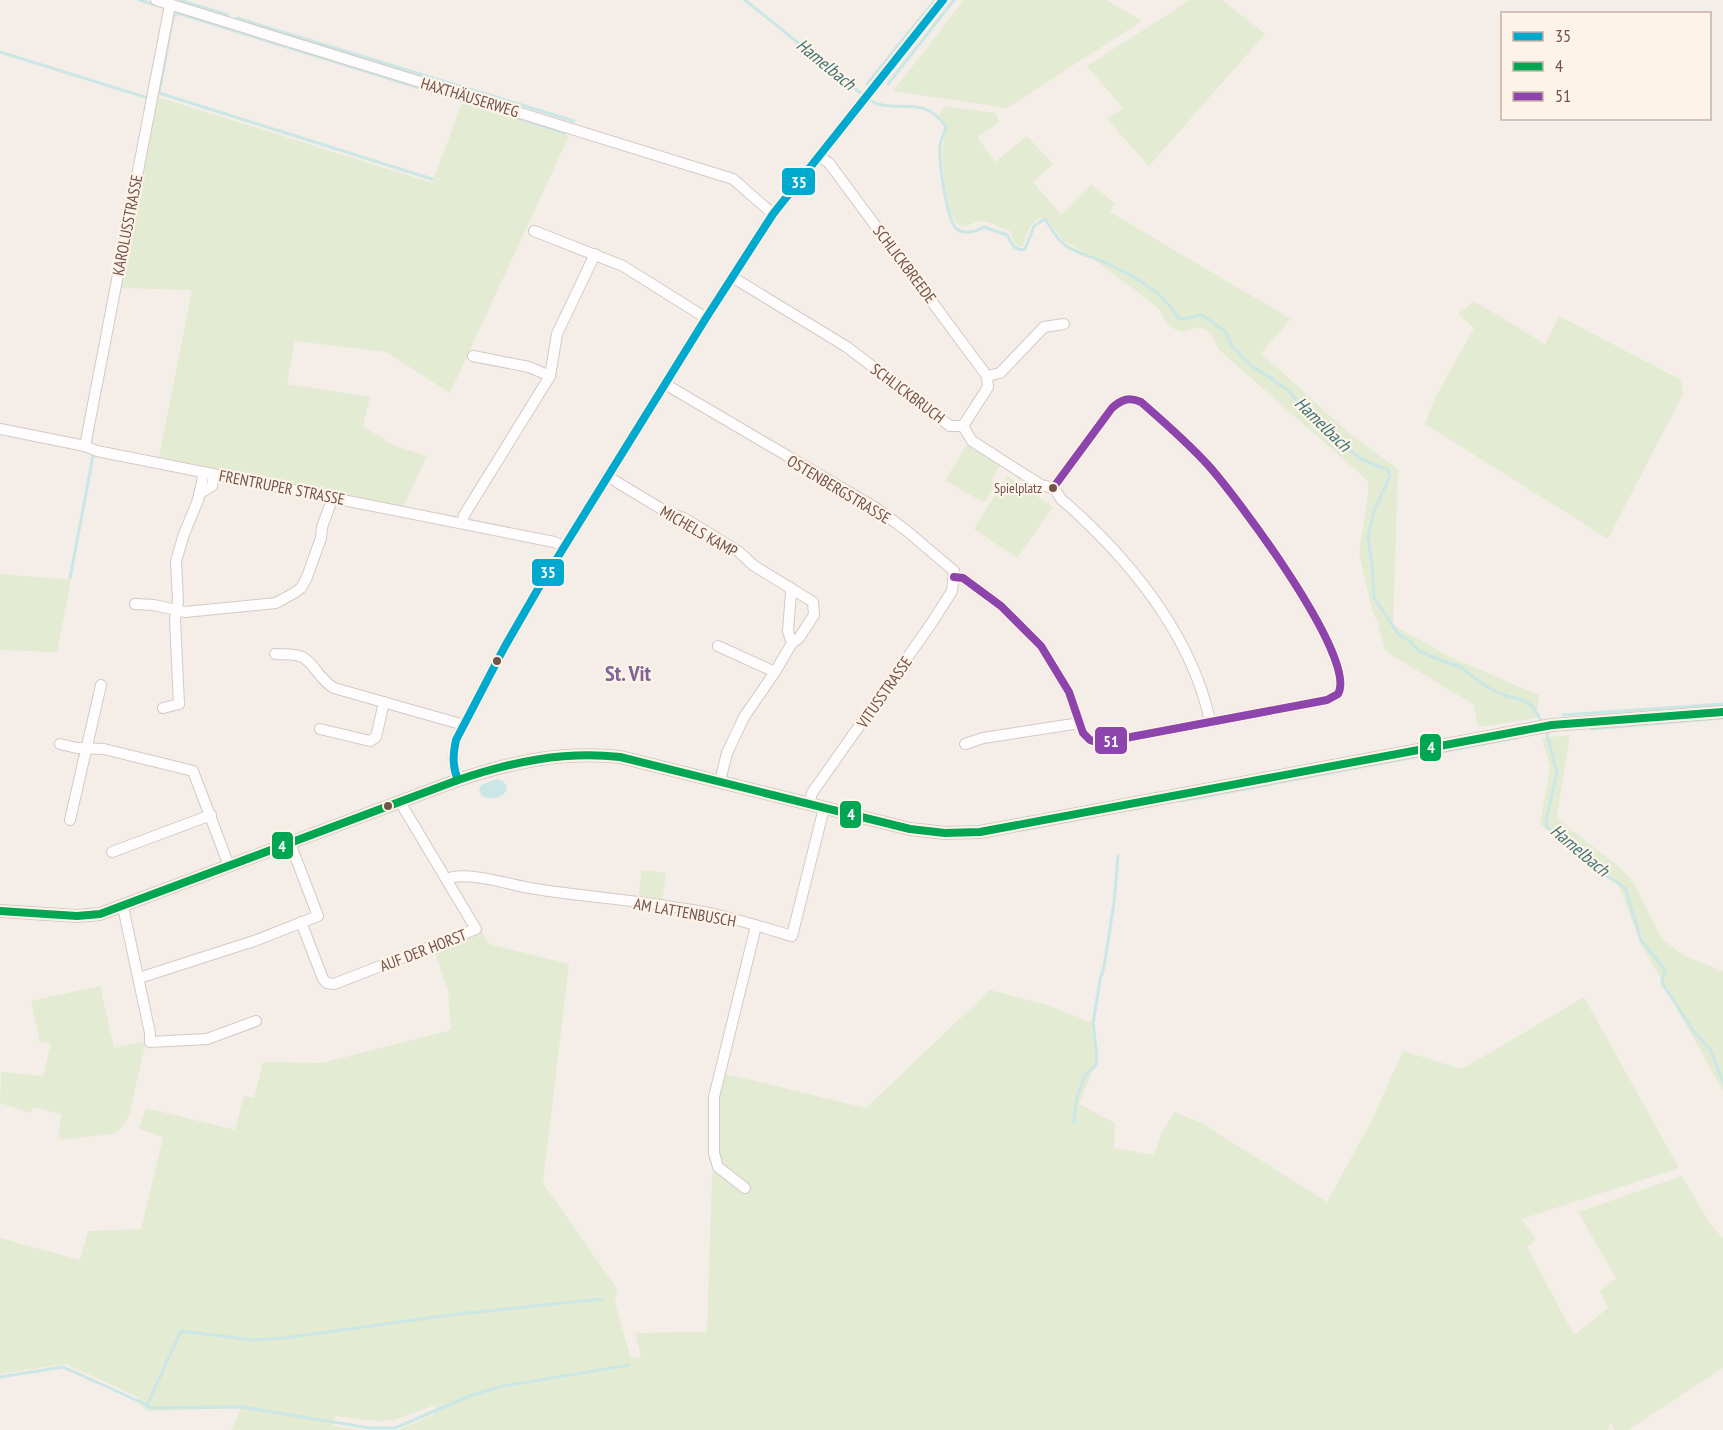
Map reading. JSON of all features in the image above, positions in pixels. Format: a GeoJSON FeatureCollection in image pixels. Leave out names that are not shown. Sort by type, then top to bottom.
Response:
{"type":"FeatureCollection","features":[{"type":"Feature","properties":{"kind":"main road"},"geometry":{"type":"LineString","coordinates":[[0,911],[77,916],[100,914],[458,780],[512,763],[584,754],[620,757],[910,830],[945,833],[980,832],[1533,728],[1723,712]]}},
{"type":"Feature","properties":{"kind":"street","name":"HAXTHÄUSERWEG"},"geometry":{"type":"LineString","coordinates":[[156,0],[733,179],[773,214]]}},
{"type":"Feature","properties":{"kind":"street"},"geometry":{"type":"LineString","coordinates":[[458,780],[453,756],[456,740],[504,648],[607,476],[773,214],[943,0]]}},
{"type":"Feature","properties":{"kind":"street","name":"KAROLUSSTRASSE"},"geometry":{"type":"LineString","coordinates":[[85,446],[170,4]]}},
{"type":"Feature","properties":{"kind":"street","name":"SCHLICKBREEDE"},"geometry":{"type":"LineString","coordinates":[[819,156],[829,163],[987,376]]}},
{"type":"Feature","properties":{"kind":"street"},"geometry":{"type":"LineString","coordinates":[[534,231],[623,266],[706,318]]}},
{"type":"Feature","properties":{"kind":"street"},"geometry":{"type":"LineString","coordinates":[[462,523],[464,514],[550,376],[558,334],[594,254]]}},
{"type":"Feature","properties":{"kind":"street","name":"SCHLICKBRUCH"},"geometry":{"type":"LineString","coordinates":[[732,277],[847,347],[950,426],[963,426],[972,441],[1041,485],[1053,489],[1107,541],[1152,596],[1193,668],[1205,697],[1210,721]]}},
{"type":"Feature","properties":{"kind":"street"},"geometry":{"type":"LineString","coordinates":[[963,426],[988,387],[987,376],[1000,373],[1044,327],[1064,324]]}},
{"type":"Feature","properties":{"kind":"street"},"geometry":{"type":"LineString","coordinates":[[473,356],[530,368],[550,376]]}},
{"type":"Feature","properties":{"kind":"street","name":"OSTENBERGSTRASSE"},"geometry":{"type":"LineString","coordinates":[[665,384],[876,508],[948,564],[954,571],[954,577],[963,578],[1001,606],[1041,646],[1069,692],[1083,733],[1090,740],[1099,742],[1327,700],[1340,690],[1342,683],[1340,672],[1289,572],[1251,518],[1207,464],[1142,402],[1132,398],[1120,400],[1053,489]]}},
{"type":"Feature","properties":{"kind":"street","name":"FRENTRUPER STRASSE"},"geometry":{"type":"LineString","coordinates":[[0,429],[85,446],[97,451],[554,542],[564,546]]}},
{"type":"Feature","properties":{"kind":"street"},"geometry":{"type":"LineString","coordinates":[[163,708],[179,704],[175,620],[178,601],[176,561],[209,473]]}},
{"type":"Feature","properties":{"kind":"street","name":"MICHELS KAMP"},"geometry":{"type":"LineString","coordinates":[[607,476],[668,513],[684,518],[738,551],[753,565],[813,602],[814,615],[799,638],[792,643],[744,717],[727,753],[720,782]]}},
{"type":"Feature","properties":{"kind":"street"},"geometry":{"type":"LineString","coordinates":[[135,604],[154,605],[185,612],[276,603],[301,588],[321,538],[322,527],[333,497]]}},
{"type":"Feature","properties":{"kind":"street","name":"VITUSSTRASSE"},"geometry":{"type":"LineString","coordinates":[[809,804],[812,793],[932,624],[952,591],[954,577]]}},
{"type":"Feature","properties":{"kind":"street"},"geometry":{"type":"LineString","coordinates":[[790,587],[791,616],[788,631],[792,643]]}},
{"type":"Feature","properties":{"kind":"street"},"geometry":{"type":"LineString","coordinates":[[717,646],[775,672]]}},
{"type":"Feature","properties":{"kind":"street"},"geometry":{"type":"LineString","coordinates":[[275,654],[304,658],[326,683],[334,688],[464,725]]}},
{"type":"Feature","properties":{"kind":"street"},"geometry":{"type":"LineString","coordinates":[[69,820],[102,685]]}},
{"type":"Feature","properties":{"kind":"street"},"geometry":{"type":"LineString","coordinates":[[320,729],[370,741],[376,737],[384,702]]}},
{"type":"Feature","properties":{"kind":"street"},"geometry":{"type":"LineString","coordinates":[[966,744],[983,738],[1080,723]]}},
{"type":"Feature","properties":{"kind":"street"},"geometry":{"type":"LineString","coordinates":[[60,744],[77,748],[104,749],[193,771],[229,866]]}},
{"type":"Feature","properties":{"kind":"street","name":"AUF DER HORST"},"geometry":{"type":"LineString","coordinates":[[302,922],[323,979],[327,983],[334,984],[476,929],[400,802]]}},
{"type":"Feature","properties":{"kind":"street","name":"AM LATTENBUSCH"},"geometry":{"type":"LineString","coordinates":[[447,879],[455,876],[505,882],[552,892],[688,909],[792,936],[824,808]]}},
{"type":"Feature","properties":{"kind":"street"},"geometry":{"type":"LineString","coordinates":[[112,852],[211,815]]}},
{"type":"Feature","properties":{"kind":"street"},"geometry":{"type":"LineString","coordinates":[[139,978],[243,944],[318,916],[290,843]]}},
{"type":"Feature","properties":{"kind":"street"},"geometry":{"type":"LineString","coordinates":[[123,907],[150,1042],[207,1039],[256,1021]]}},
{"type":"Feature","properties":{"kind":"street"},"geometry":{"type":"LineString","coordinates":[[745,1188],[718,1167],[714,1153],[714,1097],[756,926]]}},
{"type":"Feature","properties":{"kind":"green space"},"geometry":{"type":"Polygon","coordinates":[[[964,0],[1107,0],[1142,21],[1007,108],[893,91],[964,0]]]}},
{"type":"Feature","properties":{"kind":"green space"},"geometry":{"type":"Polygon","coordinates":[[[1190,0],[1222,0],[1265,34],[1149,166],[1107,119],[1123,108],[1087,66],[1190,0]]]}},
{"type":"Feature","properties":{"kind":"green space"},"geometry":{"type":"Polygon","coordinates":[[[155,96],[432,183],[462,103],[569,136],[450,393],[386,352],[295,341],[287,384],[370,397],[363,426],[393,445],[427,456],[403,507],[159,457],[192,290],[120,288],[155,96]]]}},
{"type":"Feature","properties":{"kind":"green space"},"geometry":{"type":"Polygon","coordinates":[[[944,106],[996,113],[999,122],[977,137],[995,162],[1027,136],[1053,164],[1033,182],[1061,214],[1091,184],[1115,204],[1110,212],[1291,319],[1261,353],[1349,433],[1398,469],[1393,625],[1450,657],[1539,695],[1537,718],[1478,727],[1473,704],[1385,651],[1372,610],[1359,553],[1368,481],[1218,349],[1212,334],[1200,327],[1181,332],[1168,326],[1159,309],[1082,251],[1064,241],[1045,217],[1033,224],[1023,246],[1020,247],[1015,244],[1010,231],[995,224],[979,221],[968,226],[961,226],[956,222],[948,203],[944,177],[943,145],[947,128],[939,115],[944,106]]]}},
{"type":"Feature","properties":{"kind":"green space"},"geometry":{"type":"Polygon","coordinates":[[[1474,301],[1545,344],[1559,316],[1681,380],[1683,394],[1608,539],[1425,424],[1434,400],[1474,328],[1458,314],[1474,301]]]}},
{"type":"Feature","properties":{"kind":"green space"},"geometry":{"type":"Polygon","coordinates":[[[967,445],[1000,466],[991,480],[996,483],[984,503],[945,480],[967,445]]]}},
{"type":"Feature","properties":{"kind":"green space"},"geometry":{"type":"Polygon","coordinates":[[[1007,476],[1053,507],[1017,558],[974,529],[1007,476]]]}},
{"type":"Feature","properties":{"kind":"green space"},"geometry":{"type":"Polygon","coordinates":[[[0,574],[71,580],[57,652],[0,650],[0,574]]]}},
{"type":"Feature","properties":{"kind":"green space"},"geometry":{"type":"Polygon","coordinates":[[[1570,735],[1557,815],[1561,822],[1621,868],[1635,885],[1662,939],[1685,956],[1723,971],[1723,1091],[1640,942],[1618,883],[1540,824],[1550,767],[1542,738],[1570,735]]]}},
{"type":"Feature","properties":{"kind":"green space"},"geometry":{"type":"Polygon","coordinates":[[[642,870],[666,873],[662,902],[638,899],[642,870]]]}},
{"type":"Feature","properties":{"kind":"green space"},"geometry":{"type":"Polygon","coordinates":[[[481,931],[489,944],[569,964],[543,1183],[617,1289],[615,1303],[631,1359],[641,1357],[635,1333],[707,1332],[712,1176],[717,1153],[718,1096],[722,1073],[866,1108],[990,990],[1047,1005],[1091,1022],[1094,1067],[1079,1104],[1115,1123],[1114,1148],[1154,1155],[1163,1130],[1174,1112],[1200,1122],[1327,1202],[1371,1122],[1403,1051],[1462,1069],[1584,997],[1679,1168],[1522,1219],[1536,1240],[1527,1247],[1574,1335],[1608,1308],[1600,1291],[1616,1278],[1578,1212],[1682,1176],[1710,1224],[1723,1238],[1723,1368],[1628,1430],[1615,1430],[1610,1423],[1608,1430],[398,1430],[435,1414],[435,1405],[394,1420],[376,1421],[335,1416],[333,1426],[360,1430],[231,1430],[241,1408],[147,1411],[138,1403],[140,1398],[66,1364],[0,1374],[0,1238],[80,1260],[88,1231],[141,1229],[163,1137],[139,1129],[146,1108],[235,1130],[244,1096],[254,1098],[263,1062],[322,1063],[451,1030],[448,991],[434,950],[481,931]]]}},
{"type":"Feature","properties":{"kind":"green space"},"geometry":{"type":"Polygon","coordinates":[[[100,986],[114,1048],[146,1041],[129,1116],[119,1130],[113,1134],[60,1140],[61,1114],[33,1107],[31,1113],[0,1103],[1,1072],[43,1076],[51,1043],[40,1042],[31,1001],[100,986]]]}},
{"type":"Feature","properties":{"kind":"water"},"geometry":{"type":"Polygon","coordinates":[[[497,779],[505,784],[507,790],[505,793],[496,798],[482,796],[479,790],[481,785],[497,779]]]}},
{"type":"Feature","properties":{"kind":"waterway"},"geometry":{"type":"LineString","coordinates":[[139,0],[156,5]]}},
{"type":"Feature","properties":{"kind":"waterway"},"geometry":{"type":"LineString","coordinates":[[180,0],[228,15]]}},
{"type":"Feature","properties":{"kind":"waterway","name":"Hamelbach"},"geometry":{"type":"LineString","coordinates":[[745,0],[863,95]]}},
{"type":"Feature","properties":{"kind":"waterway"},"geometry":{"type":"LineString","coordinates":[[867,84],[935,0]]}},
{"type":"Feature","properties":{"kind":"waterway"},"geometry":{"type":"LineString","coordinates":[[888,84],[954,0]]}},
{"type":"Feature","properties":{"kind":"waterway"},"geometry":{"type":"LineString","coordinates":[[432,179],[159,93],[173,17],[177,13],[565,133]]}},
{"type":"Feature","properties":{"kind":"waterway"},"geometry":{"type":"LineString","coordinates":[[237,18],[574,121]]}},
{"type":"Feature","properties":{"kind":"waterway"},"geometry":{"type":"LineString","coordinates":[[0,52],[148,98]]}},
{"type":"Feature","properties":{"kind":"waterway","name":"Hamelbach"},"geometry":{"type":"LineString","coordinates":[[868,99],[888,106],[918,107],[927,110],[937,116],[946,127],[940,145],[942,176],[950,214],[957,229],[967,232],[984,227],[1007,235],[1014,247],[1021,250],[1025,249],[1034,226],[1045,219],[1065,245],[1146,284],[1172,308],[1178,318],[1185,319],[1202,315],[1225,331],[1232,346],[1248,363],[1288,390],[1307,412],[1344,446],[1361,459],[1388,470],[1390,476],[1374,511],[1368,538],[1374,598],[1399,635],[1410,641],[1419,651],[1459,666],[1487,687],[1504,695],[1526,701],[1533,707],[1543,724]]}},
{"type":"Feature","properties":{"kind":"waterway"},"geometry":{"type":"LineString","coordinates":[[70,578],[93,456]]}},
{"type":"Feature","properties":{"kind":"waterway"},"geometry":{"type":"LineString","coordinates":[[1563,715],[1723,704]]}},
{"type":"Feature","properties":{"kind":"waterway"},"geometry":{"type":"LineString","coordinates":[[1591,729],[1723,718]]}},
{"type":"Feature","properties":{"kind":"waterway","name":"Hamelbach"},"geometry":{"type":"LineString","coordinates":[[1546,730],[1557,773],[1546,825],[1553,833],[1597,865],[1604,874],[1625,888],[1641,940],[1665,970],[1662,983],[1694,1032],[1710,1049],[1723,1082]]}},
{"type":"Feature","properties":{"kind":"waterway"},"geometry":{"type":"LineString","coordinates":[[1181,801],[1516,738]]}},
{"type":"Feature","properties":{"kind":"waterway"},"geometry":{"type":"LineString","coordinates":[[1075,1122],[1077,1097],[1084,1077],[1096,1065],[1093,1023],[1114,903],[1118,856]]}},
{"type":"Feature","properties":{"kind":"waterway"},"geometry":{"type":"LineString","coordinates":[[147,1405],[181,1331],[253,1340],[284,1338],[457,1314],[602,1299]]}},
{"type":"Feature","properties":{"kind":"waterway"},"geometry":{"type":"LineString","coordinates":[[0,1377],[63,1367],[150,1408],[243,1407],[369,1428],[395,1428],[472,1395],[503,1386],[629,1365]]}},
{"type":"Feature","properties":{"kind":"transit line","name":"35"},"geometry":{"type":"LineString","coordinates":[[458,780],[454,760],[456,740],[504,648],[538,589],[706,318],[773,214],[943,0]]}},
{"type":"Feature","properties":{"kind":"transit line","name":"51"},"geometry":{"type":"LineString","coordinates":[[954,577],[963,578],[1001,606],[1041,646],[1069,692],[1083,733],[1090,740],[1099,743],[1327,700],[1338,694],[1340,675],[1330,648],[1313,614],[1267,541],[1208,465],[1141,402],[1126,400],[1112,408],[1053,488]]}},
{"type":"Feature","properties":{"kind":"transit line","name":"4"},"geometry":{"type":"LineString","coordinates":[[0,911],[77,916],[100,914],[458,780],[518,763],[558,757],[620,757],[910,829],[945,833],[980,832],[1552,725],[1723,712]]}},
{"type":"Feature","properties":{"kind":"place","name":"Spielplatz"},"geometry":{"type":"Point","coordinates":[1053,488]}},
{"type":"Feature","properties":{"kind":"district","name":"St. Vit"},"geometry":{"type":"Point","coordinates":[628,673]}}]}
